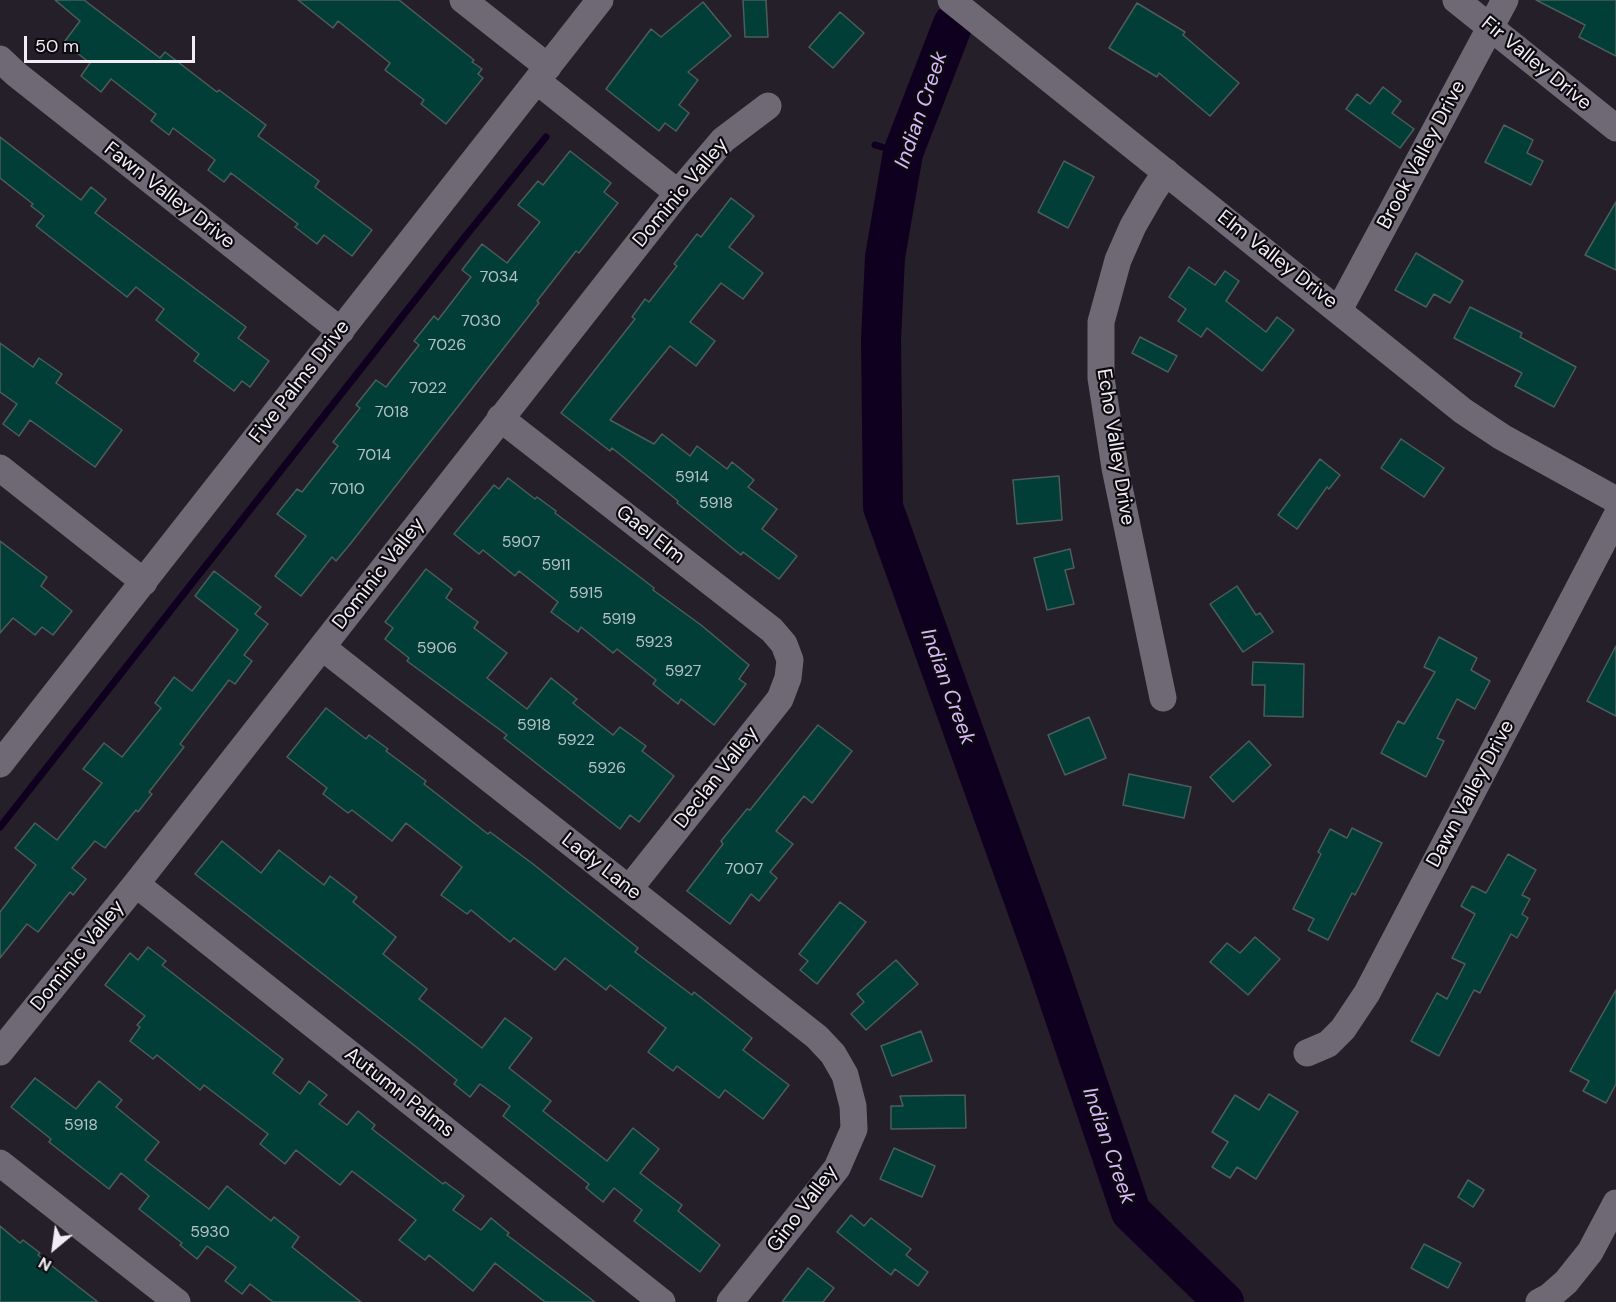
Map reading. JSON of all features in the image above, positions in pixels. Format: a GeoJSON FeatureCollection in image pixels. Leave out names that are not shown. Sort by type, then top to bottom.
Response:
{"type":"FeatureCollection","features":[{"type":"Feature","properties":{"kind":"street"},"geometry":{"type":"LineString","coordinates":[[463,0],[542,74],[678,193]]}},
{"type":"Feature","properties":{"kind":"street","name":"Five Palms Drive"},"geometry":{"type":"LineString","coordinates":[[0,764],[600,0]]}},
{"type":"Feature","properties":{"kind":"street","name":"Elm Valley Drive"},"geometry":{"type":"LineString","coordinates":[[951,0],[1463,411],[1502,437],[1616,500]]}},
{"type":"Feature","properties":{"kind":"street","name":"Fir Valley Drive"},"geometry":{"type":"LineString","coordinates":[[1456,0],[1616,128]]}},
{"type":"Feature","properties":{"kind":"street","name":"Brook Valley Drive"},"geometry":{"type":"LineString","coordinates":[[1339,310],[1505,0]]}},
{"type":"Feature","properties":{"kind":"street","name":"Fawn Valley Drive"},"geometry":{"type":"LineString","coordinates":[[0,59],[341,331]]}},
{"type":"Feature","properties":{"kind":"street","name":"Dominic Valley"},"geometry":{"type":"LineString","coordinates":[[0,1052],[136,885],[678,193],[723,140],[768,106]]}},
{"type":"Feature","properties":{"kind":"street","name":"Echo Valley Drive"},"geometry":{"type":"LineString","coordinates":[[1163,698],[1115,468],[1101,378],[1101,321],[1118,260],[1152,193],[1166,172]]}},
{"type":"Feature","properties":{"kind":"street","name":"Gael Elm"},"geometry":{"type":"LineString","coordinates":[[500,418],[772,630],[784,644],[790,660]]}},
{"type":"Feature","properties":{"kind":"street"},"geometry":{"type":"LineString","coordinates":[[0,468],[144,582]]}},
{"type":"Feature","properties":{"kind":"street","name":"Dawn Valley Drive"},"geometry":{"type":"LineString","coordinates":[[1307,1053],[1328,1044],[1343,1029],[1366,993],[1616,517]]}},
{"type":"Feature","properties":{"kind":"street","name":"Lady Lane"},"geometry":{"type":"LineString","coordinates":[[322,647],[818,1037],[833,1054],[845,1075],[853,1106]]}},
{"type":"Feature","properties":{"kind":"street","name":"Declan Valley"},"geometry":{"type":"LineString","coordinates":[[629,889],[780,699],[788,678],[790,660]]}},
{"type":"Feature","properties":{"kind":"street","name":"Autumn Palms"},"geometry":{"type":"LineString","coordinates":[[136,885],[662,1302]]}},
{"type":"Feature","properties":{"kind":"street","name":"Gino Valley"},"geometry":{"type":"LineString","coordinates":[[730,1302],[837,1168],[854,1129],[853,1106]]}},
{"type":"Feature","properties":{"kind":"street"},"geometry":{"type":"LineString","coordinates":[[0,1163],[177,1302]]}},
{"type":"Feature","properties":{"kind":"street"},"geometry":{"type":"LineString","coordinates":[[1539,1302],[1566,1282],[1590,1252],[1616,1203]]}},
{"type":"Feature","properties":{"kind":"building"},"geometry":{"type":"Polygon","coordinates":[[[55,0],[84,0],[160,58],[165,52],[217,92],[219,90],[266,125],[258,136],[319,181],[315,187],[372,230],[352,256],[324,235],[317,244],[295,227],[298,224],[231,173],[224,182],[208,170],[215,160],[173,128],[169,135],[151,121],[156,114],[111,79],[101,92],[81,76],[90,63],[65,41],[80,21],[55,0]]]}},
{"type":"Feature","properties":{"kind":"building"},"geometry":{"type":"Polygon","coordinates":[[[298,0],[399,0],[474,60],[472,62],[482,69],[478,74],[483,78],[446,124],[421,104],[424,100],[385,70],[390,63],[338,21],[333,28],[298,0]]]}},
{"type":"Feature","properties":{"kind":"building"},"geometry":{"type":"Polygon","coordinates":[[[743,0],[766,0],[768,37],[745,37],[743,0]]]}},
{"type":"Feature","properties":{"kind":"building"},"geometry":{"type":"Polygon","coordinates":[[[1536,0],[1616,0],[1616,56],[1579,37],[1585,25],[1536,0]]]}},
{"type":"Feature","properties":{"kind":"building"},"geometry":{"type":"Polygon","coordinates":[[[703,2],[731,36],[688,72],[698,80],[679,105],[689,113],[676,131],[665,123],[659,131],[606,89],[651,29],[661,37],[703,2]]]}},
{"type":"Feature","properties":{"kind":"building"},"geometry":{"type":"Polygon","coordinates":[[[1137,3],[1185,32],[1183,35],[1239,83],[1210,116],[1159,73],[1157,77],[1109,48],[1137,3]]]}},
{"type":"Feature","properties":{"kind":"building"},"geometry":{"type":"Polygon","coordinates":[[[840,12],[864,33],[833,68],[809,47],[840,12]]]}},
{"type":"Feature","properties":{"kind":"building"},"geometry":{"type":"Polygon","coordinates":[[[1383,87],[1401,101],[1392,113],[1414,129],[1400,148],[1346,109],[1357,94],[1370,104],[1383,87]]]}},
{"type":"Feature","properties":{"kind":"building"},"geometry":{"type":"Polygon","coordinates":[[[1504,125],[1533,140],[1527,153],[1543,161],[1531,185],[1485,162],[1504,125]]]}},
{"type":"Feature","properties":{"kind":"building"},"geometry":{"type":"Polygon","coordinates":[[[0,137],[81,200],[91,187],[106,199],[95,213],[246,327],[238,338],[269,361],[250,387],[242,381],[234,391],[194,361],[199,354],[156,320],[164,309],[136,287],[127,297],[36,226],[44,216],[31,206],[33,204],[0,178],[0,137]]]}},
{"type":"Feature","properties":{"kind":"building"},"geometry":{"type":"Polygon","coordinates":[[[570,151],[611,183],[604,192],[618,203],[579,253],[576,251],[537,301],[539,303],[351,543],[336,561],[332,557],[301,596],[275,576],[306,536],[277,514],[297,489],[302,492],[338,446],[333,442],[360,408],[356,405],[376,380],[386,387],[419,345],[414,341],[434,316],[438,320],[471,277],[462,270],[482,244],[507,263],[540,222],[518,205],[538,181],[543,185],[570,151]]]}},
{"type":"Feature","properties":{"kind":"building"},"geometry":{"type":"Polygon","coordinates":[[[1064,161],[1094,177],[1068,228],[1038,212],[1064,161]]]}},
{"type":"Feature","properties":{"kind":"building"},"geometry":{"type":"Polygon","coordinates":[[[731,198],[754,216],[729,247],[763,273],[743,299],[721,283],[690,322],[715,341],[696,366],[670,346],[610,420],[654,444],[662,434],[690,456],[697,446],[727,469],[732,462],[754,480],[748,487],[777,509],[762,529],[797,556],[779,579],[743,552],[741,555],[612,448],[610,451],[561,413],[635,319],[632,317],[645,299],[649,302],[677,266],[674,264],[697,234],[701,237],[731,198]]]}},
{"type":"Feature","properties":{"kind":"building"},"geometry":{"type":"Polygon","coordinates":[[[1616,202],[1616,270],[1585,255],[1616,202]]]}},
{"type":"Feature","properties":{"kind":"building"},"geometry":{"type":"Polygon","coordinates":[[[1416,253],[1463,281],[1450,303],[1434,294],[1426,307],[1395,290],[1416,253]]]}},
{"type":"Feature","properties":{"kind":"building"},"geometry":{"type":"Polygon","coordinates":[[[1189,267],[1215,285],[1225,271],[1239,281],[1226,301],[1266,332],[1277,317],[1294,330],[1262,371],[1207,328],[1201,337],[1178,321],[1186,309],[1169,297],[1189,267]]]}},
{"type":"Feature","properties":{"kind":"building"},"geometry":{"type":"Polygon","coordinates":[[[1470,307],[1522,333],[1520,337],[1576,367],[1554,407],[1515,386],[1522,373],[1454,338],[1470,307]]]}},
{"type":"Feature","properties":{"kind":"building"},"geometry":{"type":"Polygon","coordinates":[[[1140,337],[1177,356],[1168,372],[1132,353],[1140,337]]]}},
{"type":"Feature","properties":{"kind":"building"},"geometry":{"type":"Polygon","coordinates":[[[0,343],[33,367],[39,358],[62,374],[56,383],[122,430],[95,467],[30,420],[19,436],[3,424],[17,404],[0,392],[0,343]]]}},
{"type":"Feature","properties":{"kind":"building"},"geometry":{"type":"Polygon","coordinates":[[[1401,439],[1444,468],[1424,497],[1381,468],[1401,439]]]}},
{"type":"Feature","properties":{"kind":"building"},"geometry":{"type":"Polygon","coordinates":[[[1320,459],[1340,475],[1329,489],[1327,487],[1297,529],[1278,515],[1320,459]]]}},
{"type":"Feature","properties":{"kind":"building"},"geometry":{"type":"Polygon","coordinates":[[[1059,476],[1062,520],[1017,524],[1013,480],[1059,476]]]}},
{"type":"Feature","properties":{"kind":"building"},"geometry":{"type":"Polygon","coordinates":[[[508,478],[535,499],[537,497],[556,511],[555,513],[654,588],[653,590],[701,625],[749,665],[739,679],[746,684],[714,725],[681,699],[678,704],[653,684],[656,680],[617,649],[613,653],[581,627],[578,632],[551,612],[558,602],[519,571],[515,576],[483,550],[479,554],[454,534],[494,485],[499,489],[508,478]]]}},
{"type":"Feature","properties":{"kind":"building"},"geometry":{"type":"Polygon","coordinates":[[[0,541],[47,577],[41,586],[72,611],[53,635],[42,627],[35,635],[13,618],[0,633],[0,541]]]}},
{"type":"Feature","properties":{"kind":"building"},"geometry":{"type":"Polygon","coordinates":[[[1070,549],[1074,568],[1065,570],[1074,604],[1047,610],[1034,558],[1070,549]]]}},
{"type":"Feature","properties":{"kind":"building"},"geometry":{"type":"Polygon","coordinates":[[[426,569],[452,589],[446,598],[478,622],[474,628],[507,653],[487,678],[527,709],[551,678],[577,699],[573,703],[613,735],[620,727],[646,746],[642,751],[674,776],[639,822],[630,815],[620,829],[504,738],[507,735],[407,661],[409,658],[385,639],[393,628],[385,622],[426,569]]]}},
{"type":"Feature","properties":{"kind":"building"},"geometry":{"type":"Polygon","coordinates":[[[214,571],[261,607],[255,614],[268,624],[244,655],[252,661],[235,684],[229,680],[180,744],[184,747],[149,792],[152,794],[138,812],[136,810],[105,848],[95,841],[72,868],[86,879],[73,895],[70,892],[38,932],[27,924],[0,958],[0,912],[36,865],[15,848],[35,823],[57,840],[102,783],[83,769],[104,743],[122,757],[161,708],[155,703],[174,677],[192,691],[238,630],[195,596],[214,571]]]}},
{"type":"Feature","properties":{"kind":"building"},"geometry":{"type":"Polygon","coordinates":[[[1237,586],[1256,615],[1260,613],[1273,632],[1243,652],[1210,604],[1237,586]]]}},
{"type":"Feature","properties":{"kind":"building"},"geometry":{"type":"Polygon","coordinates":[[[1439,637],[1477,658],[1471,670],[1490,681],[1475,709],[1457,699],[1437,738],[1444,741],[1426,777],[1381,753],[1398,721],[1404,724],[1435,672],[1424,667],[1439,637]]]}},
{"type":"Feature","properties":{"kind":"building"},"geometry":{"type":"Polygon","coordinates":[[[1616,646],[1616,716],[1587,701],[1616,646]]]}},
{"type":"Feature","properties":{"kind":"building"},"geometry":{"type":"Polygon","coordinates":[[[1253,662],[1304,664],[1303,717],[1264,716],[1265,685],[1252,685],[1253,662]]]}},
{"type":"Feature","properties":{"kind":"building"},"geometry":{"type":"Polygon","coordinates":[[[326,708],[366,739],[369,735],[388,749],[386,751],[426,781],[424,784],[488,834],[490,832],[533,864],[638,948],[635,952],[692,995],[694,992],[752,1038],[743,1050],[789,1085],[763,1119],[725,1090],[719,1098],[677,1066],[673,1071],[648,1052],[666,1028],[610,985],[606,990],[565,958],[555,970],[514,938],[510,942],[471,910],[467,914],[441,895],[462,867],[406,823],[392,841],[352,810],[348,813],[323,794],[327,788],[287,757],[326,708]]]}},
{"type":"Feature","properties":{"kind":"building"},"geometry":{"type":"Polygon","coordinates":[[[1089,717],[1106,758],[1065,775],[1048,735],[1089,717]]]}},
{"type":"Feature","properties":{"kind":"building"},"geometry":{"type":"Polygon","coordinates":[[[818,725],[852,751],[812,803],[804,796],[776,831],[793,844],[770,872],[777,878],[759,901],[751,894],[730,924],[687,891],[723,844],[721,841],[747,809],[750,810],[818,725]]]}},
{"type":"Feature","properties":{"kind":"building"},"geometry":{"type":"Polygon","coordinates":[[[1249,741],[1271,765],[1233,802],[1210,777],[1249,741]]]}},
{"type":"Feature","properties":{"kind":"building"},"geometry":{"type":"Polygon","coordinates":[[[1129,774],[1191,787],[1184,818],[1123,805],[1129,774]]]}},
{"type":"Feature","properties":{"kind":"building"},"geometry":{"type":"Polygon","coordinates":[[[1352,828],[1382,843],[1355,895],[1352,893],[1328,940],[1308,930],[1314,919],[1293,909],[1321,854],[1318,852],[1330,829],[1347,838],[1352,828]]]}},
{"type":"Feature","properties":{"kind":"building"},"geometry":{"type":"Polygon","coordinates":[[[222,841],[261,873],[279,850],[324,885],[330,876],[357,897],[353,902],[396,937],[383,954],[427,989],[419,999],[482,1048],[505,1018],[532,1038],[509,1068],[551,1101],[543,1111],[607,1161],[633,1128],[659,1149],[640,1173],[682,1205],[678,1211],[720,1245],[700,1272],[634,1221],[642,1210],[614,1188],[603,1202],[586,1188],[589,1184],[503,1116],[510,1106],[480,1084],[470,1097],[454,1084],[457,1080],[195,874],[222,841]]]}},
{"type":"Feature","properties":{"kind":"building"},"geometry":{"type":"Polygon","coordinates":[[[1508,854],[1536,870],[1522,895],[1530,899],[1522,914],[1528,918],[1517,938],[1511,934],[1480,993],[1474,990],[1439,1056],[1411,1041],[1437,993],[1447,999],[1465,964],[1452,958],[1475,914],[1461,906],[1472,886],[1486,893],[1508,854]]]}},
{"type":"Feature","properties":{"kind":"building"},"geometry":{"type":"Polygon","coordinates":[[[840,902],[866,922],[817,984],[800,970],[808,961],[799,954],[840,902]]]}},
{"type":"Feature","properties":{"kind":"building"},"geometry":{"type":"Polygon","coordinates":[[[1255,937],[1280,959],[1248,995],[1210,962],[1227,943],[1240,953],[1255,937]]]}},
{"type":"Feature","properties":{"kind":"building"},"geometry":{"type":"Polygon","coordinates":[[[148,947],[166,961],[162,965],[283,1059],[273,1073],[300,1094],[309,1081],[327,1095],[319,1104],[347,1125],[358,1111],[375,1125],[372,1129],[443,1184],[445,1182],[464,1196],[453,1210],[481,1230],[491,1218],[509,1233],[507,1235],[595,1302],[545,1302],[495,1263],[473,1291],[429,1255],[425,1260],[399,1240],[416,1220],[352,1171],[340,1185],[296,1150],[285,1164],[260,1144],[268,1134],[204,1085],[200,1090],[157,1055],[153,1059],[130,1041],[140,1027],[137,1025],[145,1016],[105,985],[130,953],[138,960],[148,947]]]}},
{"type":"Feature","properties":{"kind":"building"},"geometry":{"type":"Polygon","coordinates":[[[896,960],[918,984],[866,1030],[851,1014],[864,1002],[857,994],[896,960]]]}},
{"type":"Feature","properties":{"kind":"building"},"geometry":{"type":"Polygon","coordinates":[[[1616,990],[1616,1084],[1606,1103],[1583,1091],[1589,1081],[1570,1071],[1616,990]]]}},
{"type":"Feature","properties":{"kind":"building"},"geometry":{"type":"Polygon","coordinates":[[[921,1031],[932,1061],[892,1076],[881,1046],[921,1031]]]}},
{"type":"Feature","properties":{"kind":"building"},"geometry":{"type":"Polygon","coordinates":[[[35,1078],[76,1109],[99,1081],[122,1100],[116,1107],[159,1142],[145,1160],[209,1209],[227,1186],[271,1221],[274,1217],[299,1237],[292,1247],[361,1302],[273,1302],[250,1284],[242,1294],[225,1281],[236,1267],[207,1246],[197,1259],[180,1245],[182,1243],[139,1209],[149,1196],[121,1173],[109,1189],[49,1142],[51,1139],[11,1107],[35,1078]]]}},
{"type":"Feature","properties":{"kind":"building"},"geometry":{"type":"Polygon","coordinates":[[[1269,1094],[1298,1112],[1256,1179],[1237,1167],[1230,1178],[1212,1167],[1228,1142],[1212,1132],[1235,1095],[1259,1110],[1269,1094]]]}},
{"type":"Feature","properties":{"kind":"building"},"geometry":{"type":"Polygon","coordinates":[[[965,1095],[966,1128],[891,1129],[891,1106],[903,1106],[900,1096],[965,1095]]]}},
{"type":"Feature","properties":{"kind":"building"},"geometry":{"type":"Polygon","coordinates":[[[894,1148],[935,1166],[922,1197],[880,1179],[894,1148]]]}},
{"type":"Feature","properties":{"kind":"building"},"geometry":{"type":"Polygon","coordinates":[[[1468,1180],[1484,1190],[1473,1207],[1458,1197],[1468,1180]]]}},
{"type":"Feature","properties":{"kind":"building"},"geometry":{"type":"Polygon","coordinates":[[[851,1215],[864,1226],[871,1218],[911,1249],[906,1255],[928,1272],[918,1286],[895,1269],[891,1275],[837,1232],[851,1215]]]}},
{"type":"Feature","properties":{"kind":"building"},"geometry":{"type":"Polygon","coordinates":[[[0,1226],[20,1243],[23,1240],[40,1253],[38,1255],[98,1302],[0,1302],[0,1226]]]}},
{"type":"Feature","properties":{"kind":"building"},"geometry":{"type":"Polygon","coordinates":[[[1424,1244],[1461,1263],[1448,1288],[1411,1268],[1424,1244]]]}},
{"type":"Feature","properties":{"kind":"building"},"geometry":{"type":"Polygon","coordinates":[[[808,1268],[834,1288],[823,1302],[782,1302],[808,1268]]]}},
{"type":"Feature","properties":{"kind":"waterway","name":"Indian Creek"},"geometry":{"type":"LineString","coordinates":[[953,24],[903,153],[885,257],[881,340],[883,507],[1046,961],[1131,1212],[1224,1302]]}},
{"type":"Feature","properties":{"kind":"waterway"},"geometry":{"type":"LineString","coordinates":[[0,827],[546,137]]}},
{"type":"Feature","properties":{"kind":"waterway"},"geometry":{"type":"LineString","coordinates":[[875,145],[903,153]]}}]}
